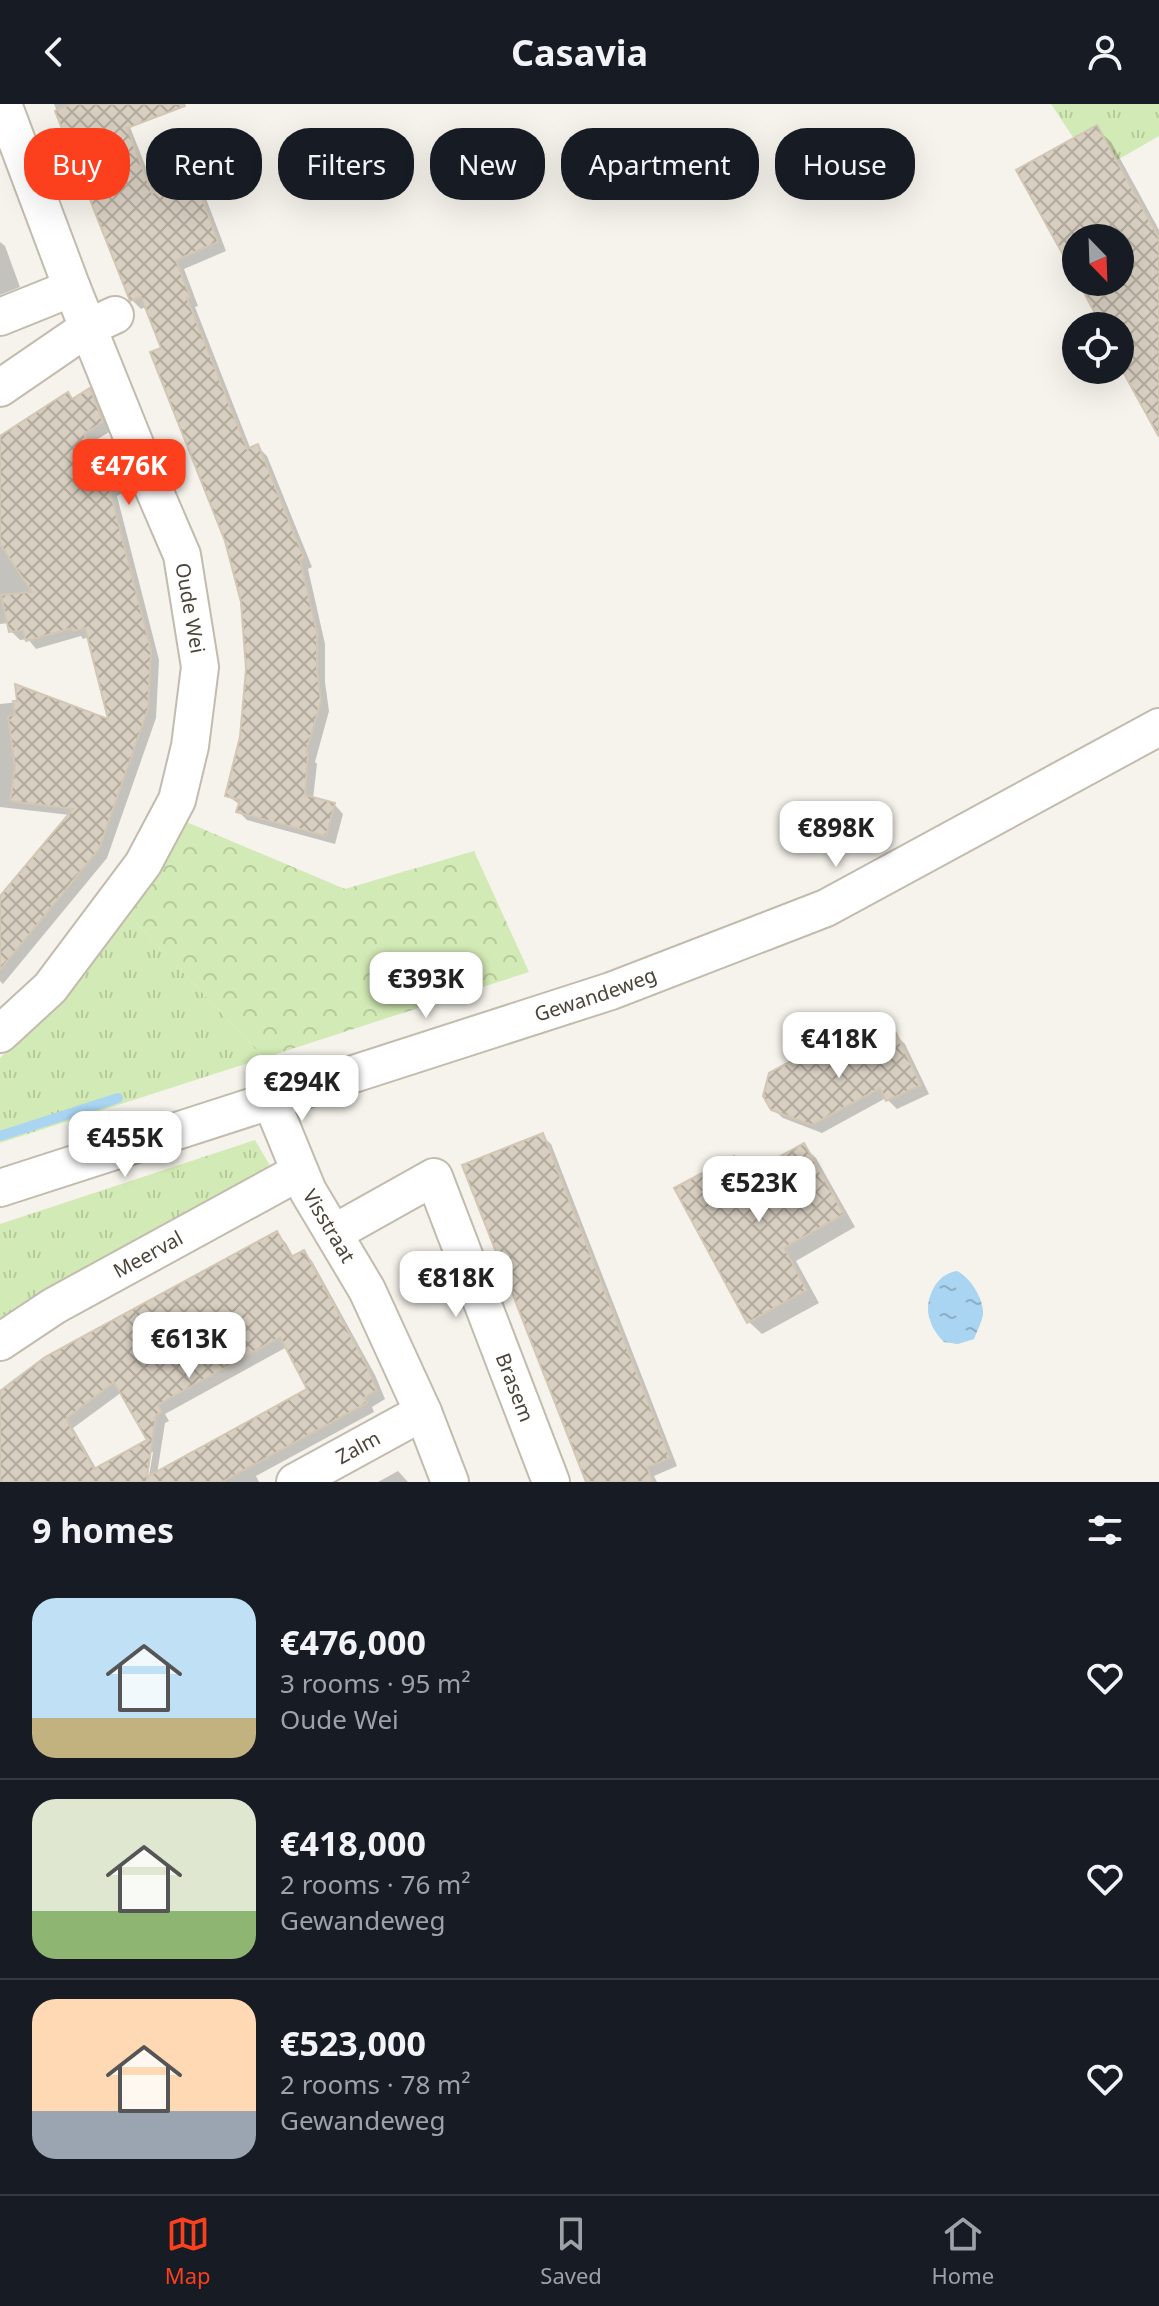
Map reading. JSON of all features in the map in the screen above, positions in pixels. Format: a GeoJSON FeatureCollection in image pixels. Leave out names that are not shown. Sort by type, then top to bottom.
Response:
{"type":"FeatureCollection","features":[{"type":"Feature","properties":{"kind":"street","name":"Oude Wei"},"geometry":{"type":"LineString","coordinates":[[0,1034],[50,988],[143,864],[177,800],[190,746],[200,667],[182,555],[145,469],[102,321],[72,288],[3,104]]}},
{"type":"Feature","properties":{"kind":"street"},"geometry":{"type":"LineString","coordinates":[[0,317],[72,288]]}},
{"type":"Feature","properties":{"kind":"street"},"geometry":{"type":"LineString","coordinates":[[0,388],[102,321]]}},
{"type":"Feature","properties":{"kind":"street","name":"Gewandeweg"},"geometry":{"type":"LineString","coordinates":[[0,1188],[611,991],[826,908],[1159,727]]}},
{"type":"Feature","properties":{"kind":"street","name":"Visstraat"},"geometry":{"type":"LineString","coordinates":[[271,1101],[299,1172],[367,1290],[423,1412],[450,1482]]}},
{"type":"Feature","properties":{"kind":"street","name":"Meerval"},"geometry":{"type":"LineString","coordinates":[[0,1342],[54,1306],[299,1172]]}},
{"type":"Feature","properties":{"kind":"street","name":"Brasem"},"geometry":{"type":"LineString","coordinates":[[334,1233],[434,1177],[551,1482]]}},
{"type":"Feature","properties":{"kind":"street","name":"Zalm"},"geometry":{"type":"LineString","coordinates":[[295,1482],[423,1412]]}},
{"type":"Feature","properties":{"kind":"green space"},"geometry":{"type":"Polygon","coordinates":[[[1051,104],[1159,104],[1159,136],[1098,175],[1051,104]]]}},
{"type":"Feature","properties":{"kind":"green space"},"geometry":{"type":"Polygon","coordinates":[[[184,821],[345,889],[474,851],[529,972],[264,1058],[127,913],[184,821]]]}},
{"type":"Feature","properties":{"kind":"green space"},"geometry":{"type":"Polygon","coordinates":[[[127,913],[264,1058],[0,1143],[0,1058],[61,998],[127,913]]]}},
{"type":"Feature","properties":{"kind":"green space"},"geometry":{"type":"Polygon","coordinates":[[[255,1140],[272,1169],[0,1325],[0,1224],[255,1140]]]}},
{"type":"Feature","properties":{"kind":"water"},"geometry":{"type":"Polygon","coordinates":[[[957,1271],[975,1289],[983,1314],[974,1339],[958,1344],[942,1340],[932,1326],[928,1313],[930,1297],[937,1282],[957,1271]]]}},
{"type":"Feature","properties":{"kind":"building"},"geometry":{"type":"Polygon","coordinates":[[[71,104],[185,106],[127,128],[62,128],[55,111],[71,104]]]}},
{"type":"Feature","properties":{"kind":"building"},"geometry":{"type":"Polygon","coordinates":[[[1097,125],[1159,238],[1159,437],[1130,384],[1134,384],[1134,312],[1094,312],[1086,296],[1134,296],[1134,224],[1062,224],[1062,253],[1016,170],[1097,125]]]}},
{"type":"Feature","properties":{"kind":"building"},"geometry":{"type":"Polygon","coordinates":[[[130,136],[146,177],[146,200],[203,200],[218,242],[176,260],[190,297],[187,298],[247,449],[258,444],[304,558],[300,560],[317,633],[321,701],[306,752],[305,795],[335,803],[326,836],[236,812],[240,800],[225,796],[240,737],[246,669],[241,602],[225,541],[150,352],[161,348],[141,297],[130,301],[90,200],[130,200],[130,136]]]}},
{"type":"Feature","properties":{"kind":"building"},"geometry":{"type":"Polygon","coordinates":[[[90,388],[103,422],[84,434],[115,484],[109,487],[151,650],[148,709],[99,849],[0,970],[0,896],[73,809],[10,801],[15,767],[8,716],[15,715],[15,684],[108,719],[85,628],[73,631],[72,628],[26,641],[23,630],[9,632],[1,595],[32,592],[0,544],[0,436],[68,392],[72,399],[90,388]]]}},
{"type":"Feature","properties":{"kind":"building"},"geometry":{"type":"Polygon","coordinates":[[[896,1033],[921,1085],[886,1101],[880,1088],[812,1125],[771,1110],[763,1096],[769,1073],[791,1061],[793,1066],[836,1042],[845,1057],[896,1033]]]}},
{"type":"Feature","properties":{"kind":"building"},"geometry":{"type":"Polygon","coordinates":[[[543,1133],[670,1458],[647,1467],[653,1482],[586,1482],[462,1165],[543,1133]]]}},
{"type":"Feature","properties":{"kind":"building"},"geometry":{"type":"Polygon","coordinates":[[[804,1143],[844,1214],[784,1248],[807,1290],[747,1323],[674,1188],[734,1156],[745,1176],[804,1143]]]}},
{"type":"Feature","properties":{"kind":"building"},"geometry":{"type":"Polygon","coordinates":[[[277,1231],[291,1257],[304,1250],[377,1390],[364,1398],[367,1403],[222,1482],[0,1482],[0,1391],[45,1357],[277,1231]],[[280,1337],[158,1405],[162,1412],[156,1415],[147,1477],[307,1389],[280,1337]],[[114,1382],[66,1419],[94,1469],[147,1440],[114,1382]]]}},
{"type":"Feature","properties":{"kind":"waterway"},"geometry":{"type":"LineString","coordinates":[[0,1136],[118,1098]]}}]}
